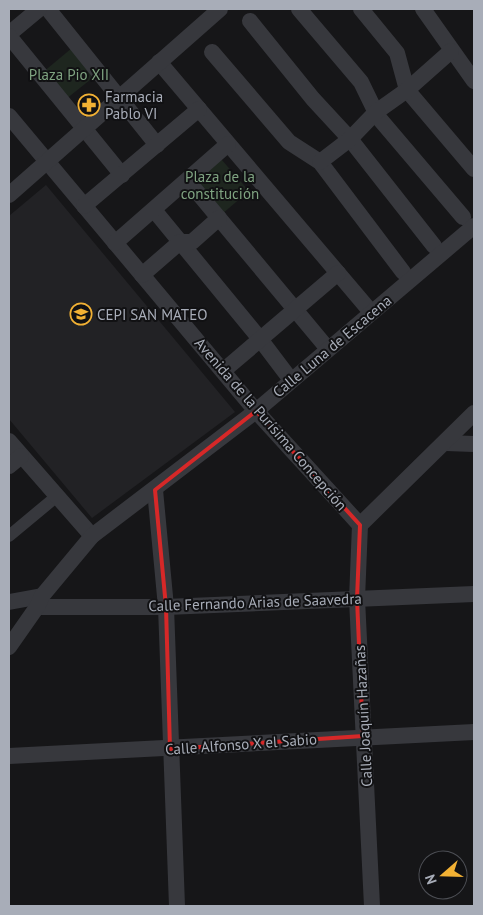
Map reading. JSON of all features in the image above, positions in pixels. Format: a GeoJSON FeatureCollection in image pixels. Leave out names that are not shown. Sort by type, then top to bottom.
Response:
{"type":"FeatureCollection","features":[{"type":"Feature","properties":{"kind":"street"},"geometry":{"type":"LineString","coordinates":[[39,9],[19,15],[9,35],[122,175]]}},
{"type":"Feature","properties":{"kind":"street"},"geometry":{"type":"LineString","coordinates":[[48,9],[157,145]]}},
{"type":"Feature","properties":{"kind":"street"},"geometry":{"type":"LineString","coordinates":[[9,195],[220,9]]}},
{"type":"Feature","properties":{"kind":"street"},"geometry":{"type":"LineString","coordinates":[[300,9],[361,82],[376,112],[469,221]]}},
{"type":"Feature","properties":{"kind":"street"},"geometry":{"type":"LineString","coordinates":[[361,9],[397,53],[407,90],[474,169]]}},
{"type":"Feature","properties":{"kind":"street"},"geometry":{"type":"LineString","coordinates":[[423,9],[474,81]]}},
{"type":"Feature","properties":{"kind":"street"},"geometry":{"type":"LineString","coordinates":[[250,21],[314,99],[350,139],[434,246]]}},
{"type":"Feature","properties":{"kind":"street"},"geometry":{"type":"LineString","coordinates":[[320,162],[350,139],[376,112],[407,90],[451,51]]}},
{"type":"Feature","properties":{"kind":"street"},"geometry":{"type":"LineString","coordinates":[[212,52],[289,142],[320,162],[403,272]]}},
{"type":"Feature","properties":{"kind":"street"},"geometry":{"type":"LineString","coordinates":[[158,62],[371,312]]}},
{"type":"Feature","properties":{"kind":"street"},"geometry":{"type":"LineString","coordinates":[[84,206],[198,109]]}},
{"type":"Feature","properties":{"kind":"street","name":"Avenida de la Purísima Concepción"},"geometry":{"type":"LineString","coordinates":[[9,116],[256,411],[360,525]]}},
{"type":"Feature","properties":{"kind":"street"},"geometry":{"type":"LineString","coordinates":[[115,243],[228,144]]}},
{"type":"Feature","properties":{"kind":"street"},"geometry":{"type":"LineString","coordinates":[[188,181],[296,308],[328,349]]}},
{"type":"Feature","properties":{"kind":"street"},"geometry":{"type":"LineString","coordinates":[[154,210],[260,339],[291,380]]}},
{"type":"Feature","properties":{"kind":"street"},"geometry":{"type":"LineString","coordinates":[[142,275],[180,242],[192,242],[219,218]]}},
{"type":"Feature","properties":{"kind":"street","name":"Calle Luna de Escacena"},"geometry":{"type":"LineString","coordinates":[[9,647],[39,602],[92,536],[155,490],[256,411],[371,312],[469,221]]}},
{"type":"Feature","properties":{"kind":"street"},"geometry":{"type":"LineString","coordinates":[[223,371],[338,273]]}},
{"type":"Feature","properties":{"kind":"street"},"geometry":{"type":"LineString","coordinates":[[360,525],[446,443],[474,412]]}},
{"type":"Feature","properties":{"kind":"street"},"geometry":{"type":"LineString","coordinates":[[9,441],[15,461],[57,496],[92,536]]}},
{"type":"Feature","properties":{"kind":"street"},"geometry":{"type":"LineString","coordinates":[[446,443],[474,444]]}},
{"type":"Feature","properties":{"kind":"street"},"geometry":{"type":"LineString","coordinates":[[155,490],[166,606],[177,906]]}},
{"type":"Feature","properties":{"kind":"street"},"geometry":{"type":"LineString","coordinates":[[9,536],[57,496]]}},
{"type":"Feature","properties":{"kind":"street","name":"Calle Joaquín Hazañas"},"geometry":{"type":"LineString","coordinates":[[360,525],[357,598],[372,906]]}},
{"type":"Feature","properties":{"kind":"street","name":"Calle Fernando Arias de Saavedra"},"geometry":{"type":"LineString","coordinates":[[9,602],[166,606],[474,594]]}},
{"type":"Feature","properties":{"kind":"street","name":"Calle Alfonso X el Sabio"},"geometry":{"type":"LineString","coordinates":[[9,756],[170,749],[364,736],[474,732]]}},
{"type":"Feature","properties":{"kind":"highlighted area"},"geometry":{"type":"Polygon","coordinates":[[[256,411],[360,525],[357,599],[363,736],[170,749],[166,607],[155,490],[256,411]]]}},
{"type":"Feature","properties":{"kind":"shaded area","name":"CEPI SAN MATEO"},"geometry":{"type":"Polygon","coordinates":[[[46,185],[235,412],[92,518],[9,419],[9,216],[46,185]]]}},
{"type":"Feature","properties":{"kind":"green space","name":"Plaza Pio XII"},"geometry":{"type":"Polygon","coordinates":[[[72,48],[95,76],[66,99],[42,73],[72,48]]]}},
{"type":"Feature","properties":{"kind":"green space","name":"Plaza de la constitución"},"geometry":{"type":"Polygon","coordinates":[[[221,159],[249,191],[222,214],[193,183],[221,159]]]}},
{"type":"Feature","properties":{"kind":"place","name":"Farmacia Pablo VI"},"geometry":{"type":"Point","coordinates":[89,105]}},
{"type":"Feature","properties":{"kind":"place","name":"CEPI SAN MATEO"},"geometry":{"type":"Point","coordinates":[81,314]}}]}
